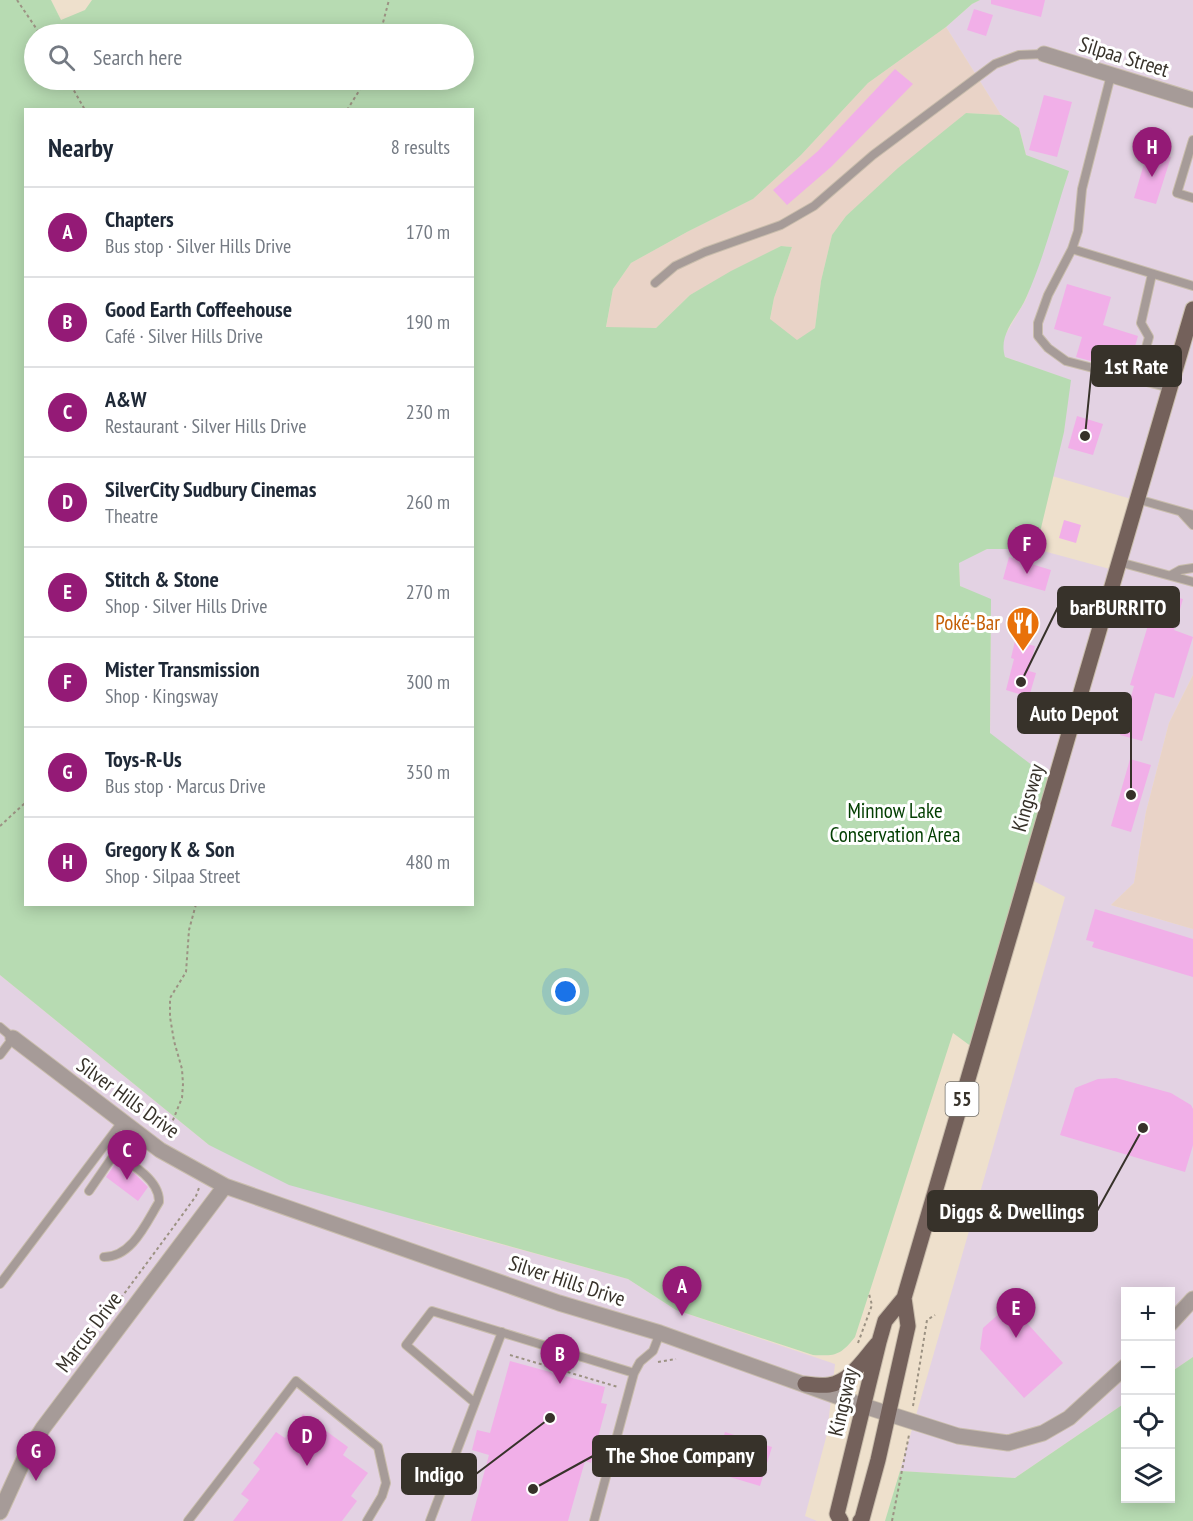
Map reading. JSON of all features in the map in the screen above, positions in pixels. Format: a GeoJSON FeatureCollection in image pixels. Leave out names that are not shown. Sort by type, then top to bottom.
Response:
{"type":"FeatureCollection","features":[{"type":"Feature","properties":{"kind":"main road","name":"Kingsway"},"geometry":{"type":"LineString","coordinates":[[841,1521],[837,1514],[885,1321],[904,1298],[1137,499],[1170,388],[1189,339],[1193,309]]}},
{"type":"Feature","properties":{"kind":"main road","name":"Kingsway"},"geometry":{"type":"LineString","coordinates":[[860,1521],[878,1460],[908,1326],[904,1298]]}},
{"type":"Feature","properties":{"kind":"main road"},"geometry":{"type":"LineString","coordinates":[[805,1384],[831,1385],[841,1380],[858,1366],[879,1342]]}},
{"type":"Feature","properties":{"kind":"street","name":"Silpaa Street"},"geometry":{"type":"LineString","coordinates":[[1044,54],[1193,100]]}},
{"type":"Feature","properties":{"kind":"street","name":"Silver Hills Drive"},"geometry":{"type":"LineString","coordinates":[[13,1038],[160,1150],[225,1186],[549,1299],[660,1333],[864,1406],[958,1436],[1008,1443],[1043,1433],[1069,1418],[1121,1370]]}},
{"type":"Feature","properties":{"kind":"street","name":"Marcus Drive"},"geometry":{"type":"LineString","coordinates":[[0,1512],[16,1474],[43,1428],[225,1186]]}},
{"type":"Feature","properties":{"kind":"street"},"geometry":{"type":"LineString","coordinates":[[1175,1319],[1193,1299]]}},
{"type":"Feature","properties":{"kind":"lane"},"geometry":{"type":"LineString","coordinates":[[655,283],[675,266],[705,252],[781,225],[814,206],[873,155],[995,64],[1019,55],[1044,54]]}},
{"type":"Feature","properties":{"kind":"lane"},"geometry":{"type":"LineString","coordinates":[[1111,75],[1082,189],[1078,231],[1072,249],[1048,295],[1038,323],[1038,336],[1048,348],[1066,361],[1170,388]]}},
{"type":"Feature","properties":{"kind":"lane"},"geometry":{"type":"LineString","coordinates":[[1193,140],[1177,193],[1193,198]]}},
{"type":"Feature","properties":{"kind":"lane"},"geometry":{"type":"LineString","coordinates":[[1072,249],[1193,286]]}},
{"type":"Feature","properties":{"kind":"lane"},"geometry":{"type":"LineString","coordinates":[[1137,380],[1149,337],[1140,322],[1152,274]]}},
{"type":"Feature","properties":{"kind":"lane"},"geometry":{"type":"LineString","coordinates":[[1137,499],[1193,515]]}},
{"type":"Feature","properties":{"kind":"lane"},"geometry":{"type":"LineString","coordinates":[[1182,512],[1193,525]]}},
{"type":"Feature","properties":{"kind":"lane"},"geometry":{"type":"LineString","coordinates":[[1119,561],[1193,582]]}},
{"type":"Feature","properties":{"kind":"lane"},"geometry":{"type":"LineString","coordinates":[[1171,575],[1180,570],[1193,568]]}},
{"type":"Feature","properties":{"kind":"lane"},"geometry":{"type":"LineString","coordinates":[[0,1027],[13,1038],[0,1054]]}},
{"type":"Feature","properties":{"kind":"lane"},"geometry":{"type":"LineString","coordinates":[[0,1284],[122,1122]]}},
{"type":"Feature","properties":{"kind":"lane"},"geometry":{"type":"LineString","coordinates":[[89,1191],[111,1159],[115,1158],[136,1168],[157,1188],[159,1195],[159,1202],[128,1249],[112,1257],[104,1257]]}},
{"type":"Feature","properties":{"kind":"lane"},"geometry":{"type":"LineString","coordinates":[[475,1403],[406,1345],[432,1311],[634,1373]]}},
{"type":"Feature","properties":{"kind":"lane"},"geometry":{"type":"LineString","coordinates":[[430,1521],[502,1332]]}},
{"type":"Feature","properties":{"kind":"lane"},"geometry":{"type":"LineString","coordinates":[[594,1521],[634,1373],[640,1362],[653,1352],[660,1333]]}},
{"type":"Feature","properties":{"kind":"lane"},"geometry":{"type":"LineString","coordinates":[[188,1521],[296,1381],[378,1447],[386,1483],[382,1496],[367,1521]]}},
{"type":"Feature","properties":{"kind":"path"},"geometry":{"type":"LineString","coordinates":[[17,0],[33,24]]}},
{"type":"Feature","properties":{"kind":"path"},"geometry":{"type":"LineString","coordinates":[[383,24],[389,0]]}},
{"type":"Feature","properties":{"kind":"path"},"geometry":{"type":"LineString","coordinates":[[73,90],[83,108]]}},
{"type":"Feature","properties":{"kind":"path"},"geometry":{"type":"LineString","coordinates":[[348,108],[360,90]]}},
{"type":"Feature","properties":{"kind":"path"},"geometry":{"type":"LineString","coordinates":[[0,826],[24,804]]}},
{"type":"Feature","properties":{"kind":"path"},"geometry":{"type":"LineString","coordinates":[[160,1150],[182,1098],[182,1069],[174,1041],[170,998],[186,972],[189,930],[195,906]]}},
{"type":"Feature","properties":{"kind":"path"},"geometry":{"type":"LineString","coordinates":[[510,1355],[618,1387]]}},
{"type":"Feature","properties":{"kind":"shaded area"},"geometry":{"type":"Polygon","coordinates":[[[980,0],[1193,0],[1193,675],[1169,723],[1146,812],[1134,883],[1111,905],[1193,929],[1193,1357],[1175,1369],[1175,1287],[1121,1287],[1121,1406],[1015,1478],[900,1471],[1065,897],[1028,878],[990,743],[991,600],[960,586],[959,562],[987,549],[1036,549],[1117,571],[1138,501],[1052,476],[1064,431],[1070,380],[1005,357],[1002,348],[1004,337],[1026,299],[1068,172],[1026,155],[1019,128],[1001,115],[946,27],[972,4],[980,0]]]}},
{"type":"Feature","properties":{"kind":"shaded area"},"geometry":{"type":"Polygon","coordinates":[[[946,27],[1001,115],[966,113],[846,216],[832,235],[821,281],[815,328],[797,341],[770,320],[774,298],[792,247],[781,246],[690,295],[656,328],[606,328],[613,289],[631,263],[753,199],[801,155],[868,83],[946,27]]]}},
{"type":"Feature","properties":{"kind":"shaded area"},"geometry":{"type":"Polygon","coordinates":[[[1193,675],[1193,929],[1111,905],[1134,883],[1146,812],[1169,723],[1193,675]]]}},
{"type":"Feature","properties":{"kind":"shaded area"},"geometry":{"type":"Polygon","coordinates":[[[0,975],[209,1145],[427,1224],[628,1279],[676,1310],[835,1364],[827,1434],[805,1516],[817,1521],[0,1521],[0,975]]]}},
{"type":"Feature","properties":{"kind":"green space","name":"Minnow Lake Conservation Area"},"geometry":{"type":"Polygon","coordinates":[[[0,0],[51,0],[61,20],[85,10],[92,0],[980,0],[868,83],[801,155],[753,199],[631,263],[613,289],[606,327],[656,328],[690,295],[781,246],[792,247],[774,298],[770,319],[797,340],[815,328],[821,281],[832,235],[846,216],[898,168],[966,113],[1001,115],[1019,128],[1026,155],[1069,171],[1032,283],[1004,341],[1005,357],[1071,380],[1064,432],[1036,549],[987,549],[959,563],[960,586],[991,599],[990,733],[1054,782],[976,1050],[953,1033],[855,1337],[837,1354],[813,1355],[676,1310],[628,1279],[289,1185],[209,1145],[0,975],[0,0]]]}},
{"type":"Feature","properties":{"kind":"green space"},"geometry":{"type":"Polygon","coordinates":[[[1193,1357],[1193,1521],[885,1521],[900,1471],[1015,1478],[1121,1406],[1121,1503],[1175,1503],[1175,1369],[1193,1357]]]}},
{"type":"Feature","properties":{"kind":"building"},"geometry":{"type":"Polygon","coordinates":[[[991,0],[1045,0],[1041,17],[991,4],[991,0]]]}},
{"type":"Feature","properties":{"kind":"building"},"geometry":{"type":"Polygon","coordinates":[[[974,9],[993,15],[986,36],[967,30],[974,9]]]}},
{"type":"Feature","properties":{"kind":"building"},"geometry":{"type":"Polygon","coordinates":[[[895,69],[913,84],[831,167],[787,205],[773,190],[818,151],[895,69]]]}},
{"type":"Feature","properties":{"kind":"building"},"geometry":{"type":"Polygon","coordinates":[[[1044,95],[1072,102],[1057,157],[1029,150],[1044,95]]]}},
{"type":"Feature","properties":{"kind":"building"},"geometry":{"type":"Polygon","coordinates":[[[1148,150],[1171,157],[1156,204],[1134,198],[1148,150]]]}},
{"type":"Feature","properties":{"kind":"building"},"geometry":{"type":"Polygon","coordinates":[[[1067,284],[1111,297],[1103,325],[1138,336],[1128,371],[1076,357],[1082,337],[1054,329],[1067,284]]]}},
{"type":"Feature","properties":{"kind":"building"},"geometry":{"type":"Polygon","coordinates":[[[1077,416],[1103,424],[1093,455],[1068,448],[1077,416]]]}},
{"type":"Feature","properties":{"kind":"building"},"geometry":{"type":"Polygon","coordinates":[[[1064,520],[1081,525],[1076,543],[1059,538],[1064,520]]]}},
{"type":"Feature","properties":{"kind":"building"},"geometry":{"type":"Polygon","coordinates":[[[1009,557],[1051,570],[1045,591],[1003,579],[1009,557]]]}},
{"type":"Feature","properties":{"kind":"building"},"geometry":{"type":"Polygon","coordinates":[[[1158,592],[1183,599],[1174,630],[1193,637],[1174,698],[1155,693],[1142,741],[1120,735],[1134,686],[1130,685],[1158,592]]]}},
{"type":"Feature","properties":{"kind":"building"},"geometry":{"type":"Polygon","coordinates":[[[1015,641],[1035,646],[1029,671],[1036,673],[1029,697],[1006,690],[1014,659],[1011,658],[1015,641]]]}},
{"type":"Feature","properties":{"kind":"building"},"geometry":{"type":"Polygon","coordinates":[[[1130,759],[1151,765],[1131,832],[1111,826],[1130,759]]]}},
{"type":"Feature","properties":{"kind":"building"},"geometry":{"type":"Polygon","coordinates":[[[1095,909],[1193,939],[1193,977],[1092,947],[1094,942],[1086,940],[1095,909]]]}},
{"type":"Feature","properties":{"kind":"building"},"geometry":{"type":"Polygon","coordinates":[[[1116,1078],[1171,1093],[1191,1105],[1193,1145],[1185,1172],[1060,1135],[1075,1088],[1098,1079],[1116,1078]]]}},
{"type":"Feature","properties":{"kind":"building"},"geometry":{"type":"Polygon","coordinates":[[[115,1164],[134,1173],[148,1187],[138,1201],[106,1177],[115,1164]]]}},
{"type":"Feature","properties":{"kind":"building"},"geometry":{"type":"Polygon","coordinates":[[[1010,1304],[1063,1363],[1024,1398],[980,1349],[983,1328],[1010,1304]]]}},
{"type":"Feature","properties":{"kind":"building"},"geometry":{"type":"Polygon","coordinates":[[[510,1361],[605,1387],[601,1403],[607,1404],[591,1463],[585,1461],[568,1521],[471,1521],[489,1455],[472,1450],[477,1430],[490,1433],[510,1361]]]}},
{"type":"Feature","properties":{"kind":"building"},"geometry":{"type":"Polygon","coordinates":[[[303,1414],[348,1447],[343,1455],[368,1473],[351,1496],[357,1501],[342,1521],[233,1521],[249,1500],[241,1494],[260,1469],[253,1463],[276,1432],[285,1438],[303,1414]]]}},
{"type":"Feature","properties":{"kind":"building"},"geometry":{"type":"Polygon","coordinates":[[[725,1432],[772,1447],[760,1486],[713,1472],[725,1432]]]}},
{"type":"Feature","properties":{"kind":"place","name":"Gregory K & Son"},"geometry":{"type":"Point","coordinates":[1152,177]}},
{"type":"Feature","properties":{"kind":"place","name":"1st Rate"},"geometry":{"type":"Point","coordinates":[1085,436]}},
{"type":"Feature","properties":{"kind":"place","name":"Mister Transmission"},"geometry":{"type":"Point","coordinates":[1027,574]}},
{"type":"Feature","properties":{"kind":"place","name":"Poké-Bar"},"geometry":{"type":"Point","coordinates":[1023,652]}},
{"type":"Feature","properties":{"kind":"place","name":"barBURRITO"},"geometry":{"type":"Point","coordinates":[1021,682]}},
{"type":"Feature","properties":{"kind":"place","name":"Auto Depot"},"geometry":{"type":"Point","coordinates":[1131,795]}},
{"type":"Feature","properties":{"kind":"place","name":"Diggs & Dwellings"},"geometry":{"type":"Point","coordinates":[1143,1128]}},
{"type":"Feature","properties":{"kind":"place","name":"A&W"},"geometry":{"type":"Point","coordinates":[127,1180]}},
{"type":"Feature","properties":{"kind":"place","name":"Chapters"},"geometry":{"type":"Point","coordinates":[682,1316]}},
{"type":"Feature","properties":{"kind":"place","name":"Stitch & Stone"},"geometry":{"type":"Point","coordinates":[1016,1338]}},
{"type":"Feature","properties":{"kind":"place","name":"Good Earth Coffeehouse"},"geometry":{"type":"Point","coordinates":[560,1384]}},
{"type":"Feature","properties":{"kind":"place","name":"Indigo"},"geometry":{"type":"Point","coordinates":[550,1418]}},
{"type":"Feature","properties":{"kind":"place","name":"SilverCity Sudbury Cinemas"},"geometry":{"type":"Point","coordinates":[307,1466]}},
{"type":"Feature","properties":{"kind":"place","name":"Toys-R-Us"},"geometry":{"type":"Point","coordinates":[36,1481]}},
{"type":"Feature","properties":{"kind":"place","name":"The Shoe Company"},"geometry":{"type":"Point","coordinates":[533,1489]}}]}
